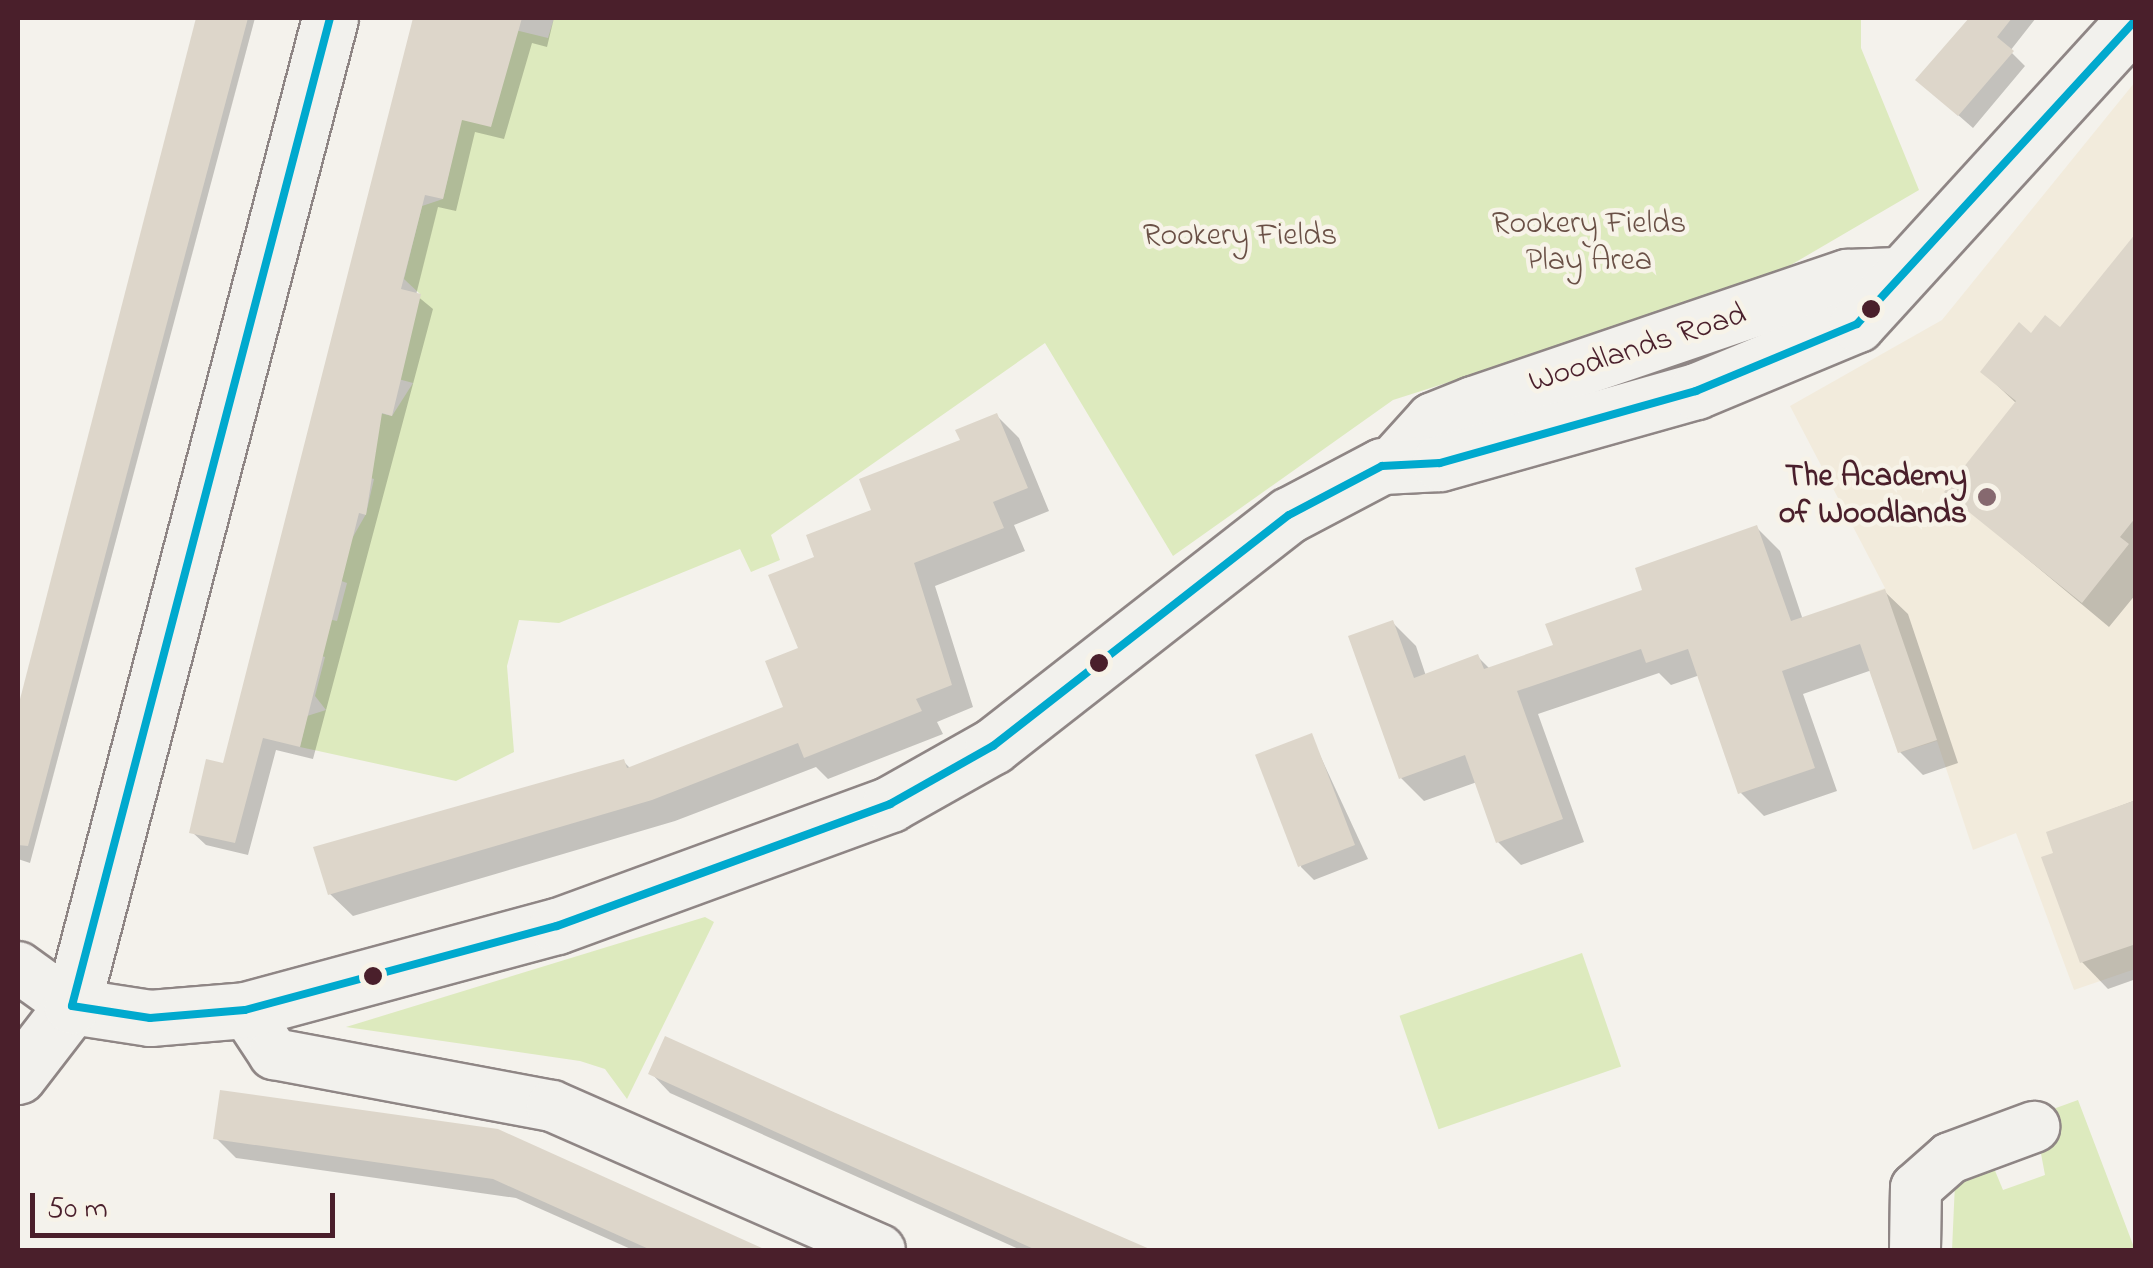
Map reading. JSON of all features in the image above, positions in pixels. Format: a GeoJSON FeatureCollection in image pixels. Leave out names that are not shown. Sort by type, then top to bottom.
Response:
{"type":"FeatureCollection","features":[{"type":"Feature","properties":{"kind":"street"},"geometry":{"type":"LineString","coordinates":[[18,1076],[72,1006],[330,18]]}},
{"type":"Feature","properties":{"kind":"street","name":"Woodlands Road"},"geometry":{"type":"LineString","coordinates":[[72,1006],[150,1018],[245,1010],[557,926],[890,804],[992,746],[1288,515],[1396,461],[1440,464],[1786,360],[1865,318],[1897,275],[2001,176],[2136,18]]}},
{"type":"Feature","properties":{"kind":"street"},"geometry":{"type":"LineString","coordinates":[[18,967],[72,1006]]}},
{"type":"Feature","properties":{"kind":"street"},"geometry":{"type":"LineString","coordinates":[[245,1010],[274,1054],[552,1106],[880,1250]]}},
{"type":"Feature","properties":{"kind":"street"},"geometry":{"type":"LineString","coordinates":[[1915,1250],[1916,1188],[1950,1158],[2034,1127]]}},
{"type":"Feature","properties":{"kind":"shaded area","name":"The Academy of Woodlands"},"geometry":{"type":"Polygon","coordinates":[[[2135,82],[2135,969],[2074,990],[2016,833],[1973,850],[1937,741],[1898,753],[1846,602],[1885,588],[1790,406],[1942,320],[2135,82]]]}},
{"type":"Feature","properties":{"kind":"green space","name":"Rookery Fields"},"geometry":{"type":"Polygon","coordinates":[[[554,18],[1861,18],[1861,48],[1919,190],[1760,283],[1393,400],[1173,556],[1045,343],[771,535],[780,560],[751,572],[740,549],[559,623],[519,620],[507,666],[514,752],[456,781],[300,747],[307,716],[326,710],[315,696],[325,657],[307,652],[318,617],[337,621],[347,583],[330,577],[366,514],[374,479],[353,473],[371,411],[392,416],[413,383],[380,374],[411,331],[420,294],[404,279],[422,206],[443,199],[460,124],[445,120],[502,87],[490,24],[548,38],[554,18]]]}},
{"type":"Feature","properties":{"kind":"green space"},"geometry":{"type":"Polygon","coordinates":[[[705,917],[714,922],[627,1099],[605,1069],[580,1061],[346,1027],[705,917]]]}},
{"type":"Feature","properties":{"kind":"green space"},"geometry":{"type":"Polygon","coordinates":[[[1582,953],[1621,1066],[1439,1129],[1400,1016],[1582,953]]]}},
{"type":"Feature","properties":{"kind":"green space"},"geometry":{"type":"Polygon","coordinates":[[[2078,1100],[2135,1250],[1952,1250],[1955,1183],[1991,1161],[2003,1190],[2045,1175],[2034,1116],[2078,1100]]]}},
{"type":"Feature","properties":{"kind":"building"},"geometry":{"type":"Polygon","coordinates":[[[196,18],[248,18],[28,846],[18,845],[18,707],[196,18]]]}},
{"type":"Feature","properties":{"kind":"building"},"geometry":{"type":"Polygon","coordinates":[[[413,18],[522,18],[491,127],[462,120],[443,199],[425,195],[401,289],[421,294],[392,416],[382,413],[366,515],[359,513],[300,747],[263,738],[235,843],[189,833],[206,759],[223,763],[413,18]]]}},
{"type":"Feature","properties":{"kind":"building"},"geometry":{"type":"Polygon","coordinates":[[[1969,18],[2012,18],[1997,37],[2014,51],[1958,116],[1915,80],[1969,18]]]}},
{"type":"Feature","properties":{"kind":"building"},"geometry":{"type":"Polygon","coordinates":[[[2136,233],[2136,517],[2120,537],[2129,544],[2082,603],[1944,492],[2016,401],[1980,372],[2019,322],[2031,333],[2045,315],[2060,327],[2136,233]]]}},
{"type":"Feature","properties":{"kind":"building"},"geometry":{"type":"Polygon","coordinates":[[[997,413],[1028,488],[993,502],[1004,528],[914,563],[952,685],[916,699],[922,711],[804,758],[798,743],[652,800],[328,895],[313,847],[624,759],[627,768],[783,707],[765,661],[798,648],[768,575],[814,557],[806,535],[871,510],[859,479],[960,440],[955,430],[997,413]]]}},
{"type":"Feature","properties":{"kind":"building"},"geometry":{"type":"Polygon","coordinates":[[[1757,525],[1791,621],[1885,589],[1937,740],[1898,753],[1860,644],[1782,671],[1815,768],[1738,794],[1688,649],[1646,663],[1641,649],[1517,691],[1563,819],[1496,843],[1465,755],[1399,779],[1348,636],[1393,620],[1414,678],[1478,654],[1484,669],[1553,645],[1545,624],[1642,590],[1635,568],[1757,525]]]}},
{"type":"Feature","properties":{"kind":"building"},"geometry":{"type":"Polygon","coordinates":[[[1312,733],[1355,845],[1298,867],[1255,755],[1312,733]]]}},
{"type":"Feature","properties":{"kind":"building"},"geometry":{"type":"Polygon","coordinates":[[[2136,800],[2136,944],[2080,963],[2041,857],[2053,853],[2046,832],[2136,800]]]}},
{"type":"Feature","properties":{"kind":"building"},"geometry":{"type":"Polygon","coordinates":[[[665,1036],[1152,1250],[1036,1250],[648,1074],[665,1036]]]}},
{"type":"Feature","properties":{"kind":"building"},"geometry":{"type":"Polygon","coordinates":[[[220,1090],[498,1129],[766,1250],[651,1250],[493,1179],[213,1139],[220,1090]]]}},
{"type":"Feature","properties":{"kind":"transit line"},"geometry":{"type":"LineString","coordinates":[[330,18],[72,1006],[150,1018],[245,1010],[557,926],[890,804],[993,746],[1289,515],[1382,466],[1440,463],[1696,391],[1857,324],[2136,19]]}},
{"type":"Feature","properties":{"kind":"place","name":"The Academy of Woodlands"},"geometry":{"type":"Point","coordinates":[1987,497]}},
{"type":"Feature","properties":{"kind":"park label","name":"Rookery Fields Play Area"},"geometry":{"type":"Point","coordinates":[1589,244]}}]}
